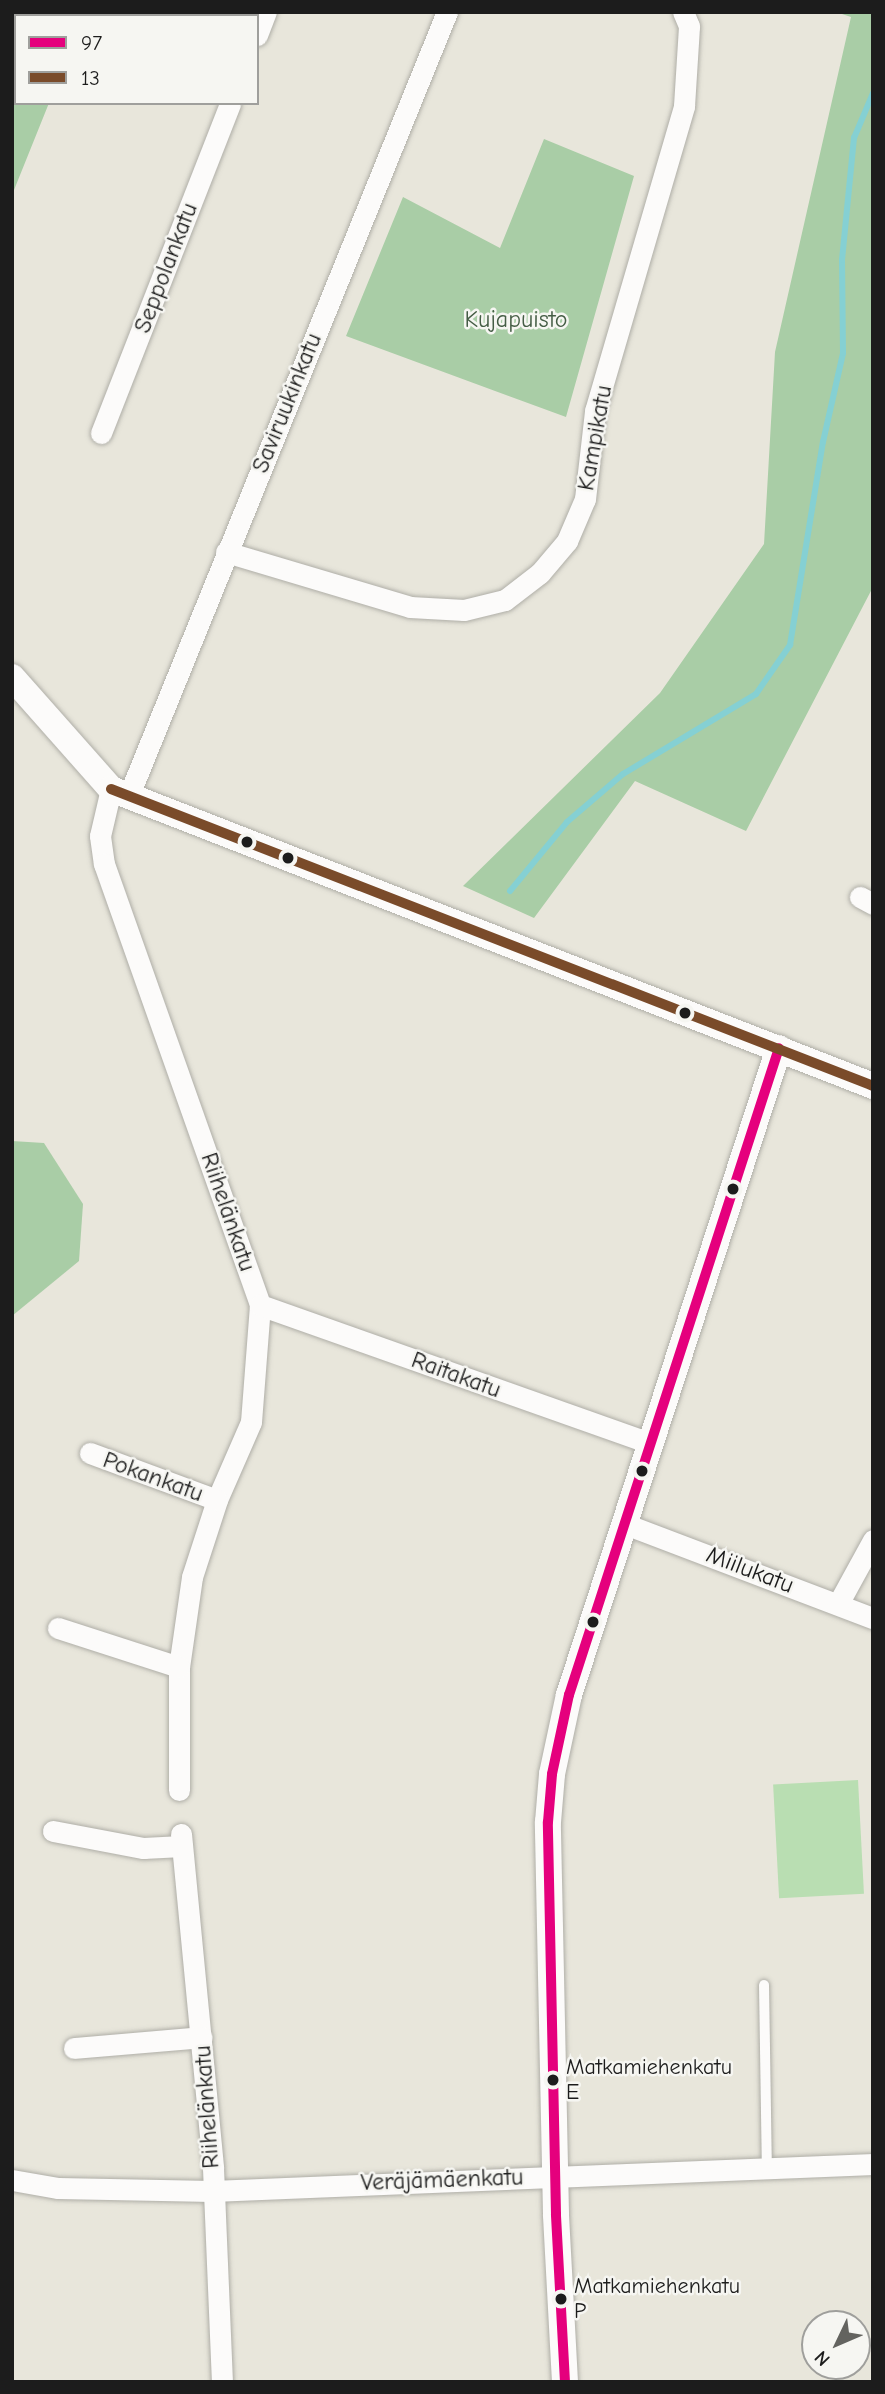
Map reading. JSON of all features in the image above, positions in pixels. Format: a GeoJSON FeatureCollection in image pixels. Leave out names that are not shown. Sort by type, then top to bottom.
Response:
{"type":"FeatureCollection","features":[{"type":"Feature","properties":{"kind":"street"},"geometry":{"type":"LineString","coordinates":[[259,30],[266,12]]}},
{"type":"Feature","properties":{"kind":"street","name":"Saviruukinkatu"},"geometry":{"type":"LineString","coordinates":[[120,792],[226,552],[447,12]]}},
{"type":"Feature","properties":{"kind":"street","name":"Kampikatu"},"geometry":{"type":"LineString","coordinates":[[226,552],[410,607],[464,610],[505,600],[540,573],[567,541],[585,499],[595,411],[684,106],[689,26],[683,12]]}},
{"type":"Feature","properties":{"kind":"street","name":"Seppolankatu"},"geometry":{"type":"LineString","coordinates":[[101,433],[229,105]]}},
{"type":"Feature","properties":{"kind":"street"},"geometry":{"type":"LineString","coordinates":[[12,677],[120,792],[873,1086]]}},
{"type":"Feature","properties":{"kind":"street","name":"Riihelänkatu"},"geometry":{"type":"LineString","coordinates":[[120,792],[100,836],[104,864],[260,1305],[251,1422],[217,1500],[192,1577],[179,1667],[179,1790]]}},
{"type":"Feature","properties":{"kind":"street"},"geometry":{"type":"LineString","coordinates":[[565,2382],[556,2176],[548,1822],[552,1774],[569,1695],[779,1048]]}},
{"type":"Feature","properties":{"kind":"street","name":"Raitakatu"},"geometry":{"type":"LineString","coordinates":[[260,1305],[652,1444]]}},
{"type":"Feature","properties":{"kind":"street","name":"Pokankatu"},"geometry":{"type":"LineString","coordinates":[[90,1453],[217,1500]]}},
{"type":"Feature","properties":{"kind":"street","name":"Miilukatu"},"geometry":{"type":"LineString","coordinates":[[625,1524],[873,1618]]}},
{"type":"Feature","properties":{"kind":"street"},"geometry":{"type":"LineString","coordinates":[[838,1604],[873,1540]]}},
{"type":"Feature","properties":{"kind":"street"},"geometry":{"type":"LineString","coordinates":[[58,1629],[179,1667]]}},
{"type":"Feature","properties":{"kind":"street","name":"Riihelänkatu"},"geometry":{"type":"LineString","coordinates":[[53,1830],[143,1848],[182,1840],[201,2037],[222,2382]]}},
{"type":"Feature","properties":{"kind":"street"},"geometry":{"type":"LineString","coordinates":[[75,2048],[201,2037]]}},
{"type":"Feature","properties":{"kind":"street","name":"Veräjämäenkatu"},"geometry":{"type":"LineString","coordinates":[[12,2180],[58,2188],[212,2191],[873,2164]]}},
{"type":"Feature","properties":{"kind":"lane"},"geometry":{"type":"LineString","coordinates":[[764,1985],[767,2169]]}},
{"type":"Feature","properties":{"kind":"green space"},"geometry":{"type":"Polygon","coordinates":[[[12,12],[85,12],[14,14],[14,105],[48,105],[12,195],[12,12]]]}},
{"type":"Feature","properties":{"kind":"green space"},"geometry":{"type":"Polygon","coordinates":[[[836,12],[873,12],[873,587],[746,831],[635,781],[534,918],[463,886],[660,693],[764,544],[775,352],[851,17],[836,12]]]}},
{"type":"Feature","properties":{"kind":"green space","name":"Kujapuisto"},"geometry":{"type":"Polygon","coordinates":[[[544,139],[634,176],[566,417],[346,336],[403,197],[500,248],[544,139]]]}},
{"type":"Feature","properties":{"kind":"green space"},"geometry":{"type":"Polygon","coordinates":[[[12,1141],[44,1143],[83,1204],[79,1261],[12,1316],[12,1141]]]}},
{"type":"Feature","properties":{"kind":"green space"},"geometry":{"type":"Polygon","coordinates":[[[858,1780],[864,1894],[779,1898],[773,1784],[858,1780]]]}},
{"type":"Feature","properties":{"kind":"waterway"},"geometry":{"type":"LineString","coordinates":[[510,891],[567,822],[623,774],[756,694],[790,645],[823,442],[843,353],[842,260],[854,138],[873,93]]}},
{"type":"Feature","properties":{"kind":"transit line","name":"13"},"geometry":{"type":"LineString","coordinates":[[111,789],[873,1086]]}},
{"type":"Feature","properties":{"kind":"transit line","name":"97"},"geometry":{"type":"LineString","coordinates":[[565,2382],[556,2214],[548,1822],[552,1774],[569,1695],[779,1048]]}},
{"type":"Feature","properties":{"kind":"place","name":"Matkamiehenkatu E"},"geometry":{"type":"Point","coordinates":[553,2080]}},
{"type":"Feature","properties":{"kind":"place","name":"Matkamiehenkatu P"},"geometry":{"type":"Point","coordinates":[561,2299]}}]}
